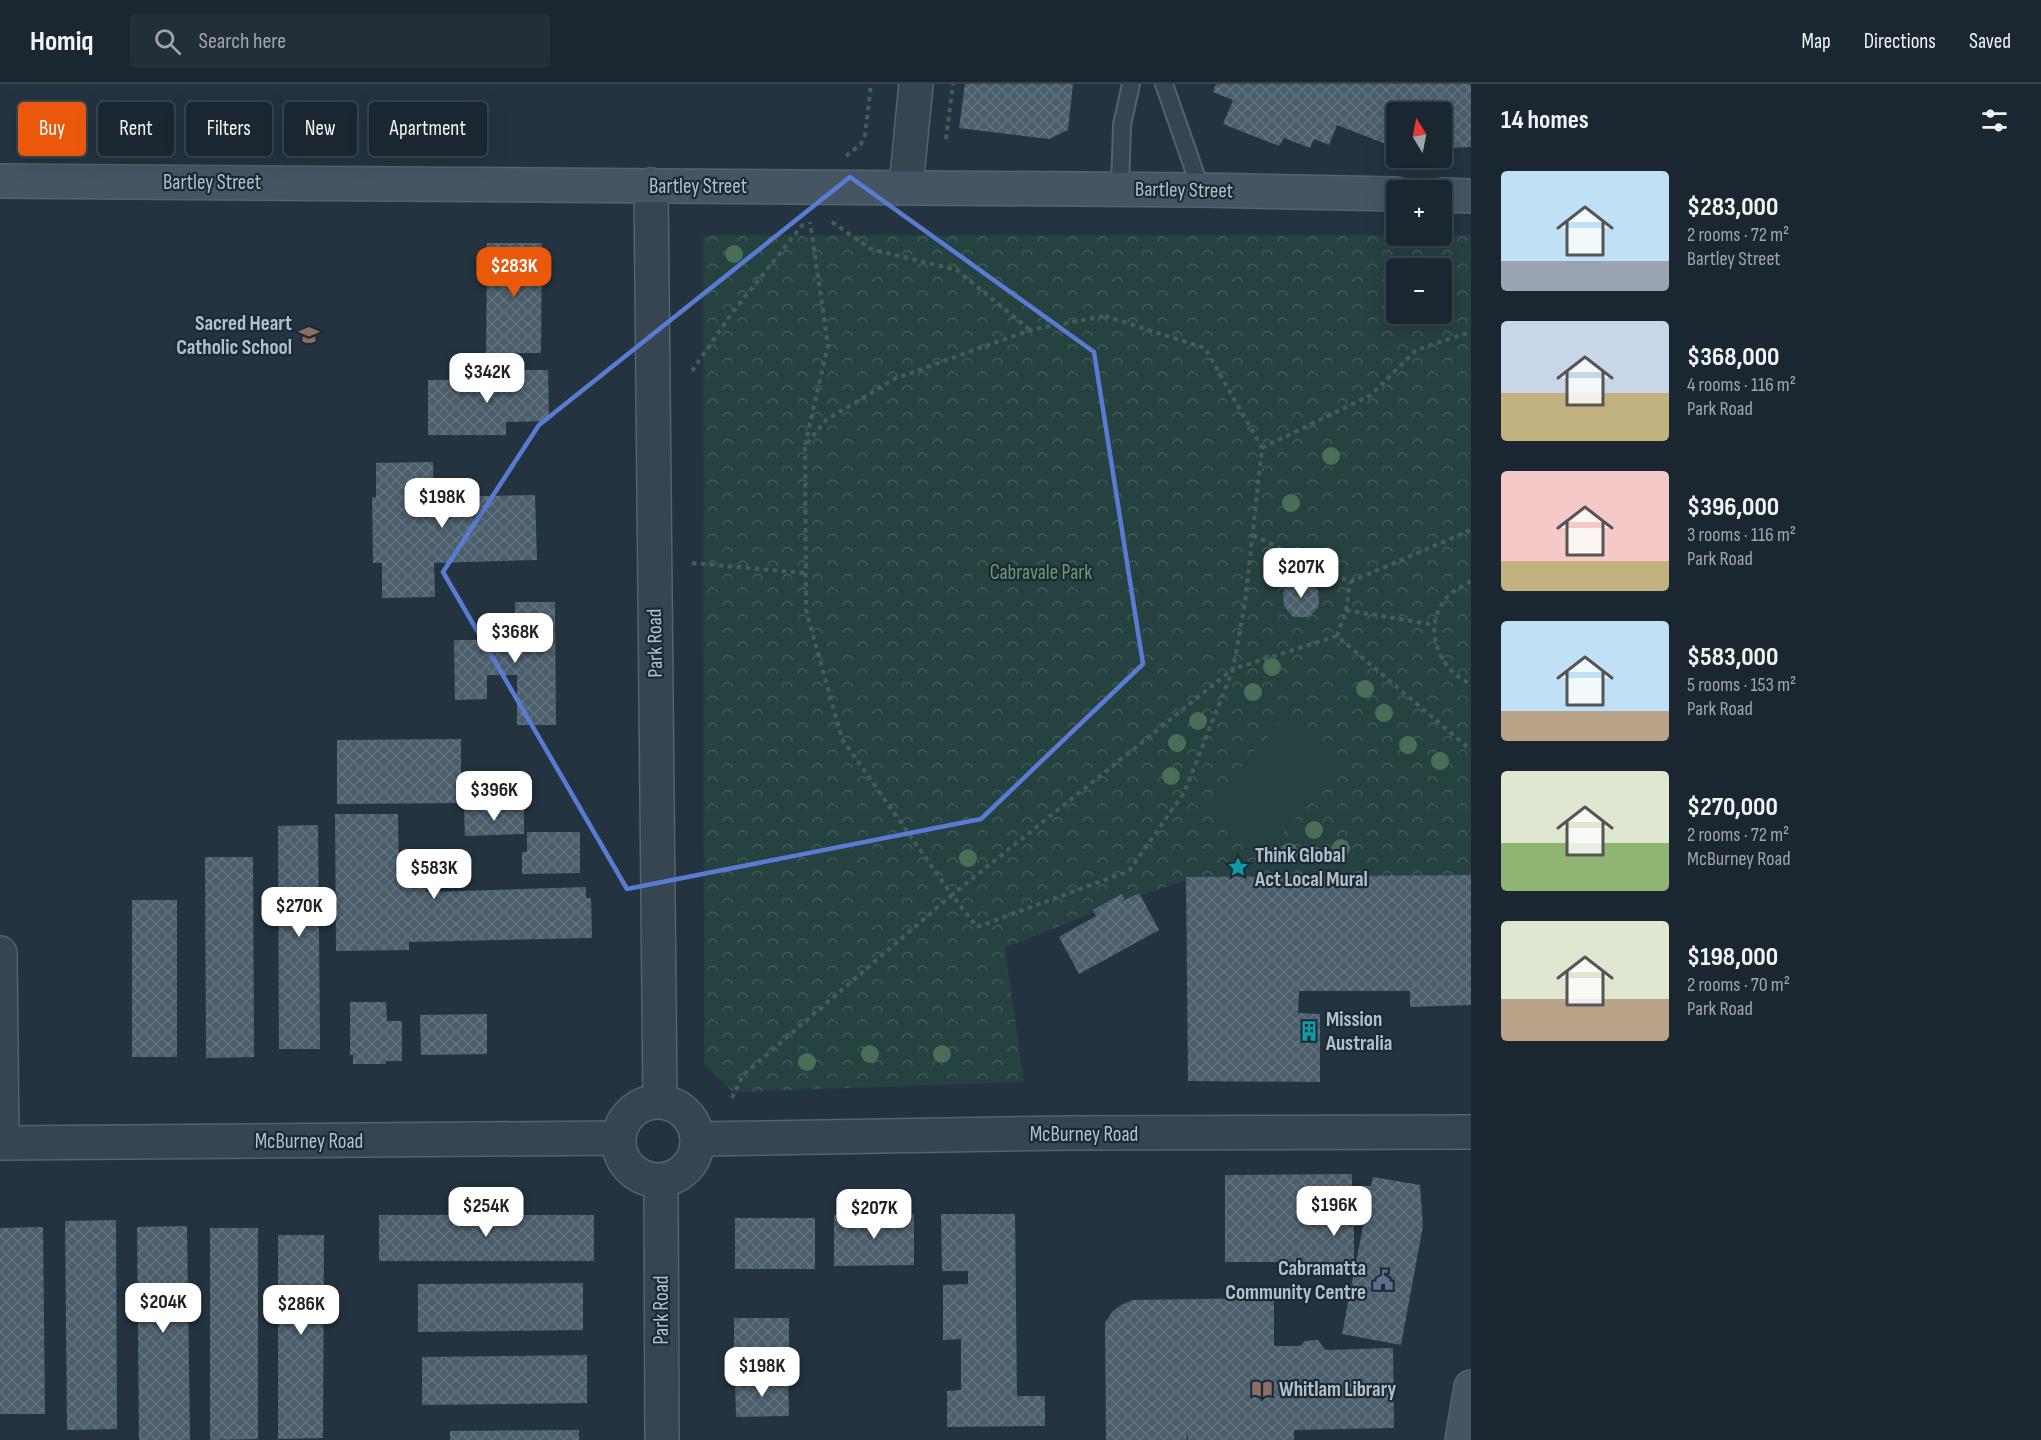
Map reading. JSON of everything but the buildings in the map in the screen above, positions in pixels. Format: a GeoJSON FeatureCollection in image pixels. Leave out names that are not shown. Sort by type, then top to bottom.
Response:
{"type":"FeatureCollection","features":[{"type":"Feature","properties":{"kind":"main road","name":"Bartley Street"},"geometry":{"type":"LineString","coordinates":[[0,182],[906,187],[1386,194]]}},
{"type":"Feature","properties":{"kind":"main road"},"geometry":{"type":"LineString","coordinates":[[1452,195],[1471,196]]}},
{"type":"Feature","properties":{"kind":"main road"},"geometry":{"type":"LineString","coordinates":[[1462,1440],[1471,1387]]}},
{"type":"Feature","properties":{"kind":"street"},"geometry":{"type":"LineString","coordinates":[[906,187],[916,84]]}},
{"type":"Feature","properties":{"kind":"street","name":"Park Road"},"geometry":{"type":"LineString","coordinates":[[651,185],[660,1101]]}},
{"type":"Feature","properties":{"kind":"street"},"geometry":{"type":"LineString","coordinates":[[0,953],[1,1143]]}},
{"type":"Feature","properties":{"kind":"street"},"geometry":{"type":"LineString","coordinates":[[660,1101],[682,1109],[696,1128],[698,1139],[691,1162],[683,1171],[661,1180],[639,1175],[630,1168],[623,1160],[618,1137],[627,1115],[648,1102],[660,1101]]}},
{"type":"Feature","properties":{"kind":"street","name":"McBurney Road"},"geometry":{"type":"LineString","coordinates":[[698,1139],[1069,1133],[1471,1132]]}},
{"type":"Feature","properties":{"kind":"street","name":"McBurney Road"},"geometry":{"type":"LineString","coordinates":[[1,1143],[618,1137]]}},
{"type":"Feature","properties":{"kind":"street","name":"Park Road"},"geometry":{"type":"LineString","coordinates":[[661,1180],[662,1440]]}},
{"type":"Feature","properties":{"kind":"lane"},"geometry":{"type":"LineString","coordinates":[[1120,189],[1122,125],[1131,84]]}},
{"type":"Feature","properties":{"kind":"lane"},"geometry":{"type":"LineString","coordinates":[[1164,84],[1201,190]]}},
{"type":"Feature","properties":{"kind":"path"},"geometry":{"type":"LineString","coordinates":[[846,156],[861,144],[865,135],[871,84]]}},
{"type":"Feature","properties":{"kind":"path"},"geometry":{"type":"LineString","coordinates":[[946,139],[953,84]]}},
{"type":"Feature","properties":{"kind":"path"},"geometry":{"type":"LineString","coordinates":[[692,371],[732,313],[808,222],[828,345],[805,447],[806,610],[842,739],[977,927],[1129,871],[1184,793],[1233,669],[1245,603],[1262,448],[1205,348],[1105,316],[1030,330],[894,380],[826,420],[805,447]]}},
{"type":"Feature","properties":{"kind":"path"},"geometry":{"type":"LineString","coordinates":[[832,222],[871,249],[957,270],[1030,330]]}},
{"type":"Feature","properties":{"kind":"path"},"geometry":{"type":"LineString","coordinates":[[1262,448],[1371,395],[1416,350],[1471,332]]}},
{"type":"Feature","properties":{"kind":"path"},"geometry":{"type":"LineString","coordinates":[[1253,535],[1350,582],[1471,530]]}},
{"type":"Feature","properties":{"kind":"path"},"geometry":{"type":"LineString","coordinates":[[692,563],[805,573]]}},
{"type":"Feature","properties":{"kind":"path"},"geometry":{"type":"LineString","coordinates":[[1337,636],[1346,610],[1350,582]]}},
{"type":"Feature","properties":{"kind":"path"},"geometry":{"type":"LineString","coordinates":[[1471,582],[1458,588],[1446,598],[1438,612],[1435,625],[1435,642],[1440,657],[1448,669],[1460,679],[1471,684]]}},
{"type":"Feature","properties":{"kind":"path"},"geometry":{"type":"LineString","coordinates":[[1346,610],[1435,625]]}},
{"type":"Feature","properties":{"kind":"path"},"geometry":{"type":"LineString","coordinates":[[732,1098],[743,1075],[952,895],[1233,669],[1337,636]]}},
{"type":"Feature","properties":{"kind":"path"},"geometry":{"type":"LineString","coordinates":[[1337,636],[1471,750]]}},
{"type":"Feature","properties":{"kind":"highlighted area"},"geometry":{"type":"Polygon","coordinates":[[[850,177],[1094,352],[1143,664],[981,819],[627,889],[443,572],[539,425],[850,177]]]}},
{"type":"Feature","properties":{"kind":"green space","name":"Cabravale Park"},"geometry":{"type":"Polygon","coordinates":[[[703,235],[1386,235],[1386,246],[1452,246],[1452,235],[1471,235],[1471,875],[1181,882],[1125,900],[1005,948],[1024,1082],[733,1092],[704,1064],[703,235]]]}},
{"type":"Feature","properties":{"kind":"green space"},"geometry":{"type":"Polygon","coordinates":[[[1286,716],[1342,765],[1263,856],[1206,807],[1286,716]]]}},
{"type":"Feature","properties":{"kind":"place","name":"Sacred Heart Catholic School"},"geometry":{"type":"Point","coordinates":[309,335]}},
{"type":"Feature","properties":{"kind":"place","name":"Think Global Act Local Mural"},"geometry":{"type":"Point","coordinates":[1238,867]}},
{"type":"Feature","properties":{"kind":"place","name":"Mission Australia"},"geometry":{"type":"Point","coordinates":[1309,1031]}},
{"type":"Feature","properties":{"kind":"place","name":"Cabramatta Community Centre"},"geometry":{"type":"Point","coordinates":[1383,1280]}},
{"type":"Feature","properties":{"kind":"place","name":"Whitlam Library"},"geometry":{"type":"Point","coordinates":[1262,1389]}}]}
